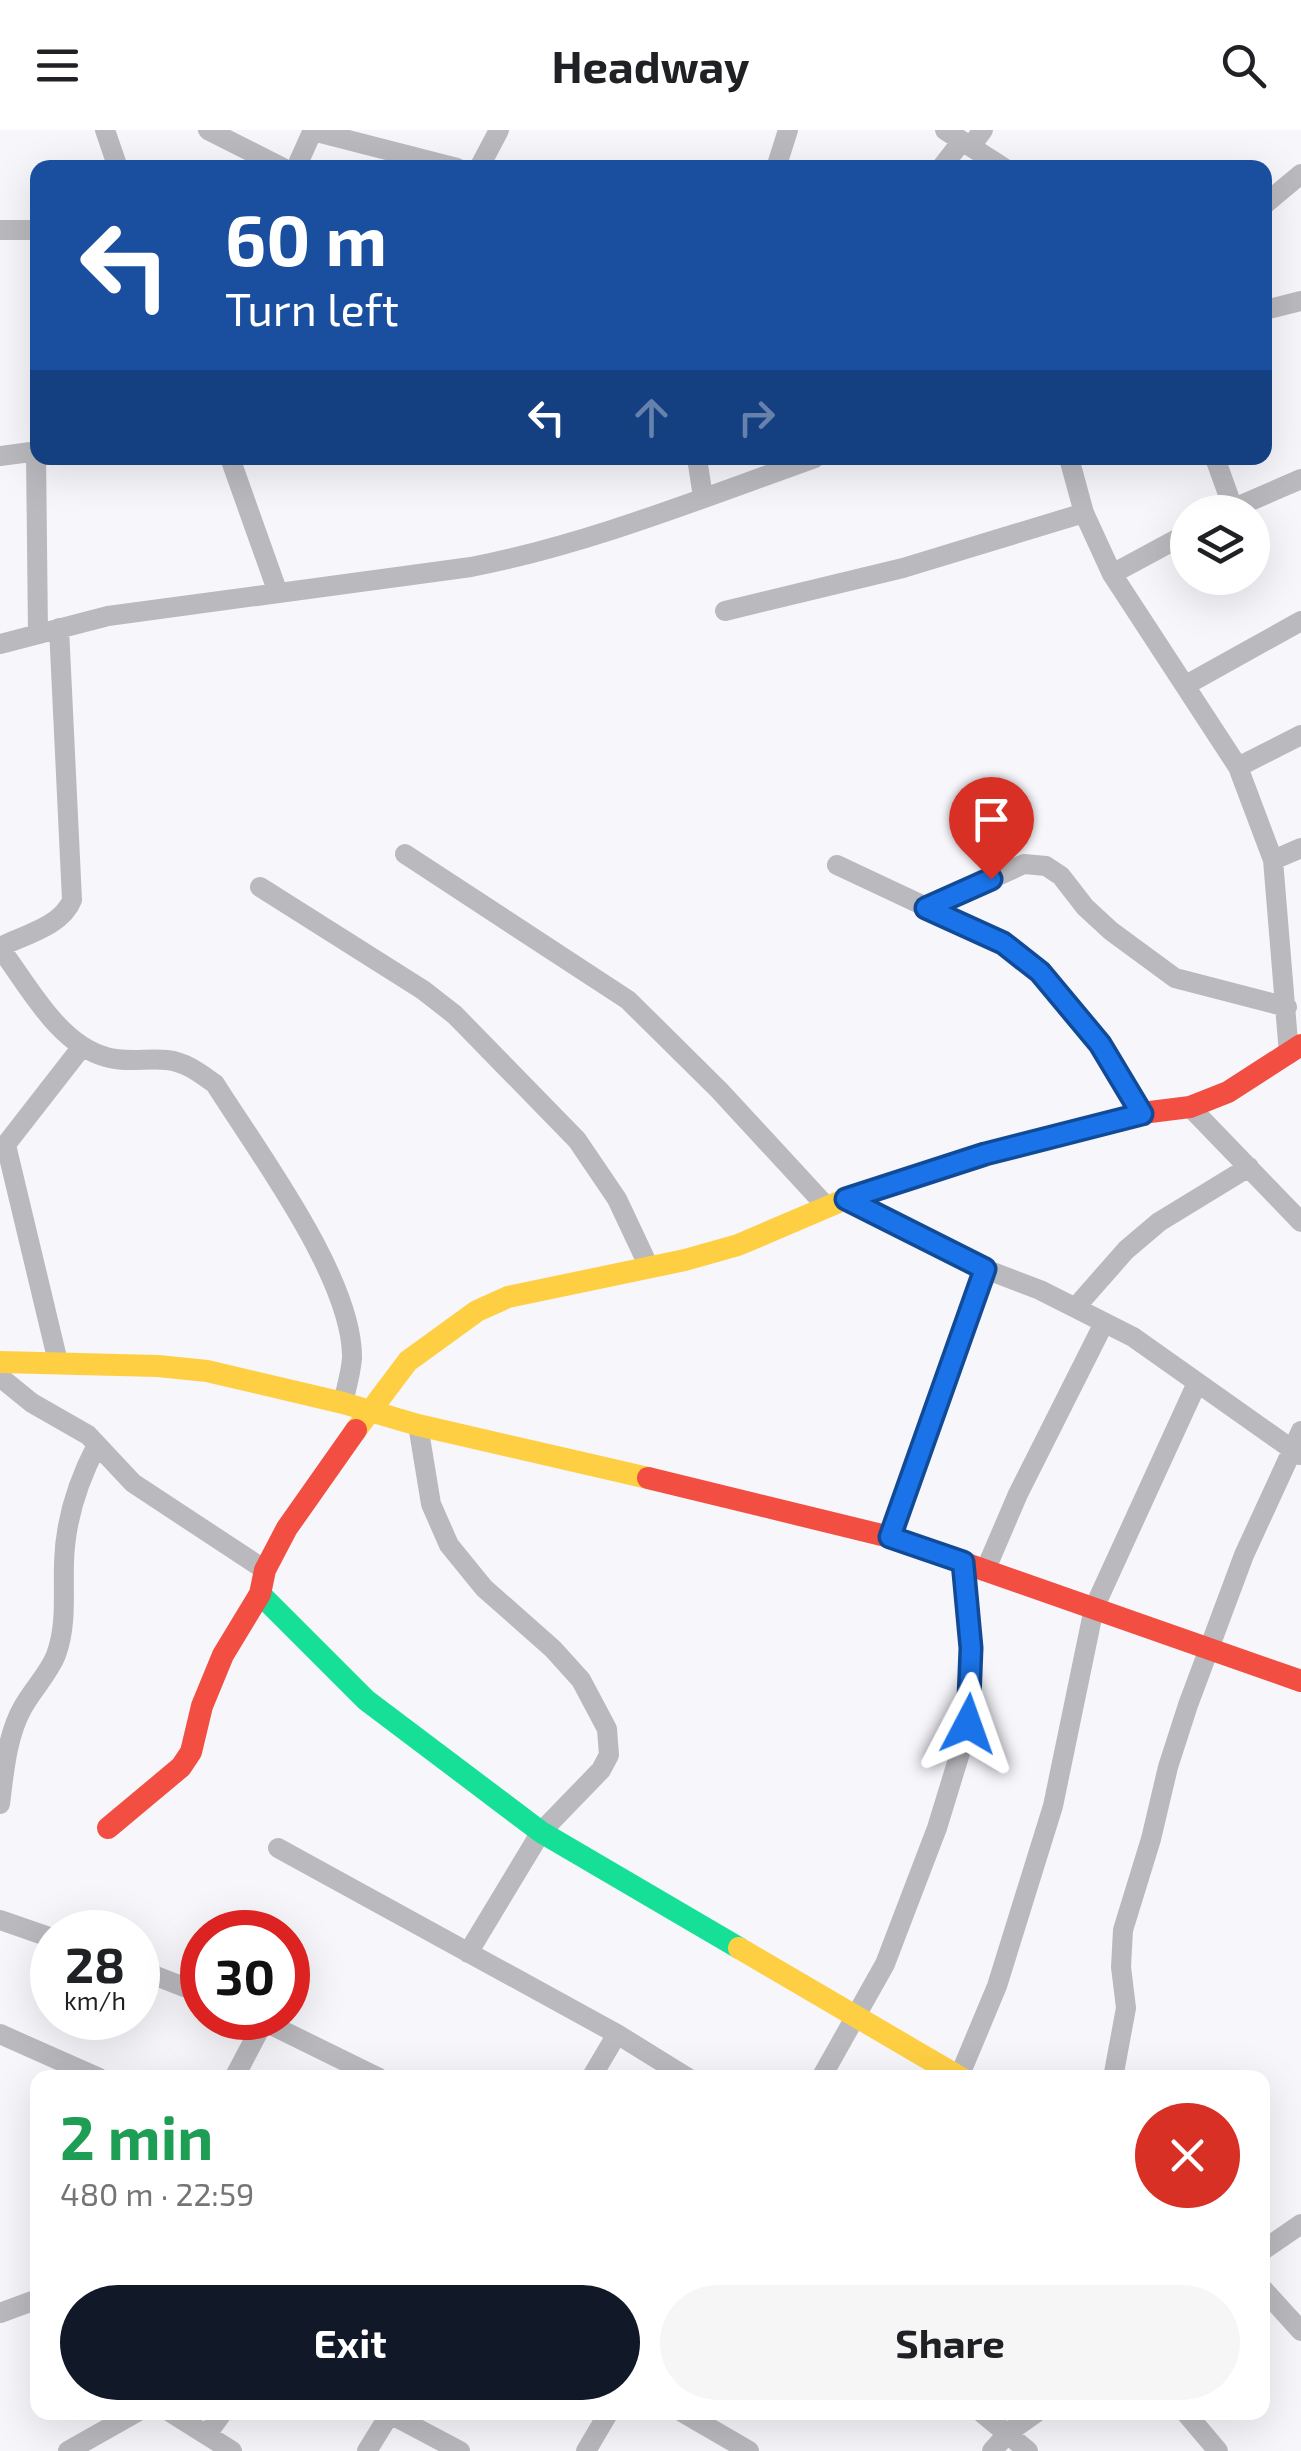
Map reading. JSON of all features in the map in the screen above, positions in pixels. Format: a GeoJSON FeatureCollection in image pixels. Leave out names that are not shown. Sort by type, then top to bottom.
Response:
{"type":"FeatureCollection","features":[{"type":"Feature","properties":{"kind":"street"},"geometry":{"type":"LineString","coordinates":[[105,130],[115,160]]}},
{"type":"Feature","properties":{"kind":"street"},"geometry":{"type":"LineString","coordinates":[[208,130],[267,160]]}},
{"type":"Feature","properties":{"kind":"street"},"geometry":{"type":"LineString","coordinates":[[300,160],[313,130],[427,160]]}},
{"type":"Feature","properties":{"kind":"street"},"geometry":{"type":"LineString","coordinates":[[482,160],[499,130]]}},
{"type":"Feature","properties":{"kind":"street"},"geometry":{"type":"LineString","coordinates":[[779,160],[788,130]]}},
{"type":"Feature","properties":{"kind":"street"},"geometry":{"type":"LineString","coordinates":[[947,160],[965,137],[994,160]]}},
{"type":"Feature","properties":{"kind":"street"},"geometry":{"type":"LineString","coordinates":[[1272,198],[1301,174]]}},
{"type":"Feature","properties":{"kind":"street"},"geometry":{"type":"LineString","coordinates":[[0,230],[30,230]]}},
{"type":"Feature","properties":{"kind":"street"},"geometry":{"type":"LineString","coordinates":[[1272,308],[1301,301]]}},
{"type":"Feature","properties":{"kind":"street"},"geometry":{"type":"LineString","coordinates":[[0,456],[30,453]]}},
{"type":"Feature","properties":{"kind":"street"},"geometry":{"type":"LineString","coordinates":[[37,465],[38,634]]}},
{"type":"Feature","properties":{"kind":"street"},"geometry":{"type":"LineString","coordinates":[[232,465],[278,593]]}},
{"type":"Feature","properties":{"kind":"street"},"geometry":{"type":"LineString","coordinates":[[698,465],[702,496]]}},
{"type":"Feature","properties":{"kind":"street"},"geometry":{"type":"LineString","coordinates":[[0,644],[108,616],[528,556],[579,542],[794,465]]}},
{"type":"Feature","properties":{"kind":"street"},"geometry":{"type":"LineString","coordinates":[[108,1828],[180,1768],[191,1752],[208,1688],[223,1655],[260,1594],[265,1570],[317,1482],[408,1361],[477,1311],[508,1297],[650,1268],[738,1245],[837,1203],[985,1154],[1142,1114],[1190,1107],[1228,1092],[1295,1050],[1287,1007],[1273,860],[1238,767],[1112,574],[1084,513],[1071,465]]}},
{"type":"Feature","properties":{"kind":"street"},"geometry":{"type":"LineString","coordinates":[[1217,465],[1225,495]]}},
{"type":"Feature","properties":{"kind":"street"},"geometry":{"type":"LineString","coordinates":[[1264,495],[1301,479]]}},
{"type":"Feature","properties":{"kind":"street"},"geometry":{"type":"LineString","coordinates":[[725,612],[903,568],[1084,513]]}},
{"type":"Feature","properties":{"kind":"street"},"geometry":{"type":"LineString","coordinates":[[1112,574],[1170,543]]}},
{"type":"Feature","properties":{"kind":"street"},"geometry":{"type":"LineString","coordinates":[[1186,685],[1301,620]]}},
{"type":"Feature","properties":{"kind":"street"},"geometry":{"type":"LineString","coordinates":[[60,628],[72,900],[68,912],[56,920],[0,947],[46,1010],[80,1048],[108,1058],[171,1060],[196,1070],[215,1084],[306,1227],[330,1273],[350,1340],[352,1360],[343,1403]]}},
{"type":"Feature","properties":{"kind":"street"},"geometry":{"type":"LineString","coordinates":[[1238,767],[1301,735]]}},
{"type":"Feature","properties":{"kind":"street"},"geometry":{"type":"LineString","coordinates":[[1273,860],[1301,848]]}},
{"type":"Feature","properties":{"kind":"street"},"geometry":{"type":"LineString","coordinates":[[404,854],[628,1000],[837,1203],[1133,1337],[1198,1384],[1298,1445],[1244,1555],[1168,1768],[1120,1948],[1126,2008],[1115,2070]]}},
{"type":"Feature","properties":{"kind":"street"},"geometry":{"type":"LineString","coordinates":[[926,908],[1024,864],[1046,866],[1061,876],[1110,931],[1161,970],[1176,978],[1287,1007]]}},
{"type":"Feature","properties":{"kind":"street"},"geometry":{"type":"LineString","coordinates":[[837,866],[1003,943],[1040,972],[1100,1044],[1142,1114]]}},
{"type":"Feature","properties":{"kind":"street"},"geometry":{"type":"LineString","coordinates":[[260,887],[423,990],[479,1038],[577,1140],[617,1199],[650,1268]]}},
{"type":"Feature","properties":{"kind":"street"},"geometry":{"type":"LineString","coordinates":[[58,1362],[3,1148],[80,1048]]}},
{"type":"Feature","properties":{"kind":"street"},"geometry":{"type":"LineString","coordinates":[[1190,1107],[1301,1222]]}},
{"type":"Feature","properties":{"kind":"street"},"geometry":{"type":"LineString","coordinates":[[1076,1308],[1126,1250],[1159,1222],[1249,1167]]}},
{"type":"Feature","properties":{"kind":"street"},"geometry":{"type":"LineString","coordinates":[[890,1537],[985,1269]]}},
{"type":"Feature","properties":{"kind":"street"},"geometry":{"type":"LineString","coordinates":[[826,2070],[885,1964],[946,1799],[968,1724],[974,1567],[1018,1494],[1104,1323]]}},
{"type":"Feature","properties":{"kind":"street"},"geometry":{"type":"LineString","coordinates":[[0,1362],[207,1371],[343,1403],[418,1425],[890,1537],[1301,1680]]}},
{"type":"Feature","properties":{"kind":"street"},"geometry":{"type":"LineString","coordinates":[[0,1377],[32,1402],[67,1420],[133,1483],[265,1570]]}},
{"type":"Feature","properties":{"kind":"street"},"geometry":{"type":"LineString","coordinates":[[963,2070],[997,1986],[1053,1806],[1094,1608],[1198,1384]]}},
{"type":"Feature","properties":{"kind":"street"},"geometry":{"type":"LineString","coordinates":[[418,1425],[430,1504],[449,1545],[484,1588],[554,1649],[581,1680],[607,1730],[609,1755],[600,1770],[541,1832],[468,1953]]}},
{"type":"Feature","properties":{"kind":"street"},"geometry":{"type":"LineString","coordinates":[[0,1804],[20,1711],[55,1658],[61,1634],[70,1514],[81,1475],[96,1446]]}},
{"type":"Feature","properties":{"kind":"street"},"geometry":{"type":"LineString","coordinates":[[260,1594],[366,1700],[541,1832],[948,2070]]}},
{"type":"Feature","properties":{"kind":"street"},"geometry":{"type":"LineString","coordinates":[[278,1848],[617,2034],[675,2070]]}},
{"type":"Feature","properties":{"kind":"street"},"geometry":{"type":"LineString","coordinates":[[0,1920],[30,1930]]}},
{"type":"Feature","properties":{"kind":"street"},"geometry":{"type":"LineString","coordinates":[[0,2034],[81,2070]]}},
{"type":"Feature","properties":{"kind":"street"},"geometry":{"type":"LineString","coordinates":[[596,2070],[617,2034]]}},
{"type":"Feature","properties":{"kind":"street"},"geometry":{"type":"LineString","coordinates":[[238,2070],[251,2040]]}},
{"type":"Feature","properties":{"kind":"street"},"geometry":{"type":"LineString","coordinates":[[302,2040],[363,2070]]}},
{"type":"Feature","properties":{"kind":"street"},"geometry":{"type":"LineString","coordinates":[[1270,2245],[1301,2224]]}},
{"type":"Feature","properties":{"kind":"street"},"geometry":{"type":"LineString","coordinates":[[1270,2297],[1301,2331]]}},
{"type":"Feature","properties":{"kind":"street"},"geometry":{"type":"LineString","coordinates":[[0,2313],[30,2302]]}},
{"type":"Feature","properties":{"kind":"street"},"geometry":{"type":"LineString","coordinates":[[68,2451],[123,2420]]}},
{"type":"Feature","properties":{"kind":"street"},"geometry":{"type":"LineString","coordinates":[[183,2420],[232,2451]]}},
{"type":"Feature","properties":{"kind":"street"},"geometry":{"type":"LineString","coordinates":[[207,2434],[217,2420]]}},
{"type":"Feature","properties":{"kind":"street"},"geometry":{"type":"LineString","coordinates":[[367,2451],[387,2420]]}},
{"type":"Feature","properties":{"kind":"street"},"geometry":{"type":"LineString","coordinates":[[404,2420],[460,2451]]}},
{"type":"Feature","properties":{"kind":"street"},"geometry":{"type":"LineString","coordinates":[[586,2451],[604,2420]]}},
{"type":"Feature","properties":{"kind":"street"},"geometry":{"type":"LineString","coordinates":[[696,2420],[749,2451]]}},
{"type":"Feature","properties":{"kind":"street"},"geometry":{"type":"LineString","coordinates":[[992,2420],[1028,2451]]}},
{"type":"Feature","properties":{"kind":"street"},"geometry":{"type":"LineString","coordinates":[[992,2451],[1026,2420]]}},
{"type":"Feature","properties":{"kind":"street"},"geometry":{"type":"LineString","coordinates":[[1192,2420],[1218,2451]]}},
{"type":"Feature","properties":{"kind":"traffic: fast"},"geometry":{"type":"LineString","coordinates":[[260,1594],[366,1700],[541,1832],[739,1948]]}},
{"type":"Feature","properties":{"kind":"traffic: slow"},"geometry":{"type":"LineString","coordinates":[[356,1430],[408,1361],[477,1311],[508,1297],[738,1245],[846,1199],[1009,1148]]}},
{"type":"Feature","properties":{"kind":"traffic: slow"},"geometry":{"type":"LineString","coordinates":[[0,1362],[207,1371],[648,1478]]}},
{"type":"Feature","properties":{"kind":"traffic: slow"},"geometry":{"type":"LineString","coordinates":[[739,1948],[947,2070]]}},
{"type":"Feature","properties":{"kind":"traffic: jam"},"geometry":{"type":"LineString","coordinates":[[1009,1148],[1142,1113],[1190,1107],[1228,1092],[1301,1045]]}},
{"type":"Feature","properties":{"kind":"traffic: jam"},"geometry":{"type":"LineString","coordinates":[[108,1828],[181,1767],[191,1752],[202,1706],[223,1655],[260,1594],[265,1570],[287,1528],[356,1430]]}},
{"type":"Feature","properties":{"kind":"traffic: jam"},"geometry":{"type":"LineString","coordinates":[[648,1478],[890,1537],[1301,1681]]}},
{"type":"Feature","properties":{"kind":"route"},"geometry":{"type":"LineString","coordinates":[[968,1724],[971,1648],[963,1562],[890,1537],[985,1269],[846,1199],[985,1154],[1142,1114],[1100,1044],[1040,972],[1003,943],[926,908],[991,879]]}}]}
